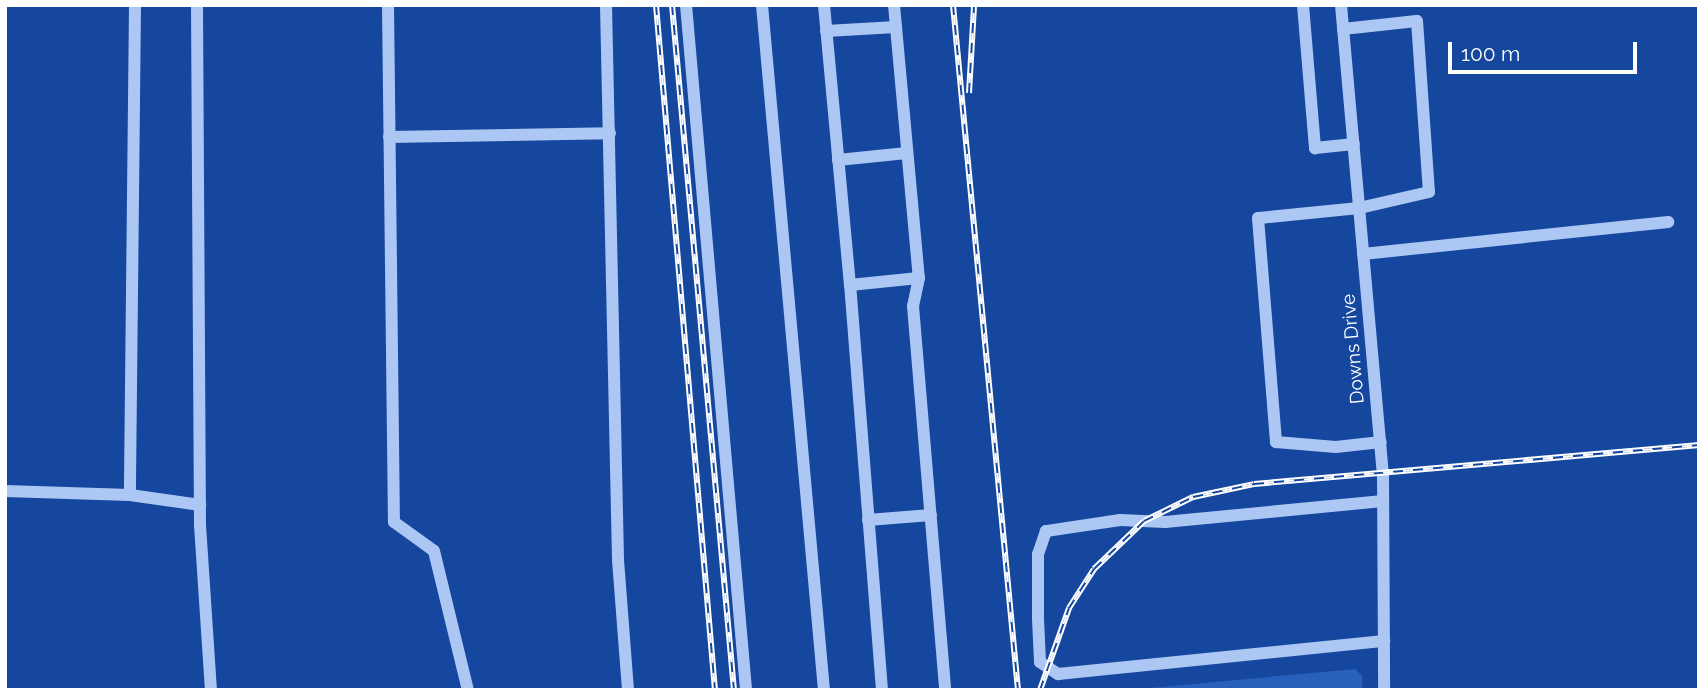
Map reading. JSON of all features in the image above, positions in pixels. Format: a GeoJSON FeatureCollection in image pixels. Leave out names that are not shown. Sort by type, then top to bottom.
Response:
{"type":"FeatureCollection","features":[{"type":"Feature","properties":{"kind":"street"},"geometry":{"type":"LineString","coordinates":[[130,495],[135,5]]}},
{"type":"Feature","properties":{"kind":"street"},"geometry":{"type":"LineString","coordinates":[[197,5],[200,505],[211,690]]}},
{"type":"Feature","properties":{"kind":"street"},"geometry":{"type":"LineString","coordinates":[[388,5],[394,522],[434,551],[468,690]]}},
{"type":"Feature","properties":{"kind":"street"},"geometry":{"type":"LineString","coordinates":[[606,5],[618,560],[628,690]]}},
{"type":"Feature","properties":{"kind":"street"},"geometry":{"type":"LineString","coordinates":[[686,5],[746,690]]}},
{"type":"Feature","properties":{"kind":"street"},"geometry":{"type":"LineString","coordinates":[[762,5],[824,690]]}},
{"type":"Feature","properties":{"kind":"street"},"geometry":{"type":"LineString","coordinates":[[824,5],[850,285],[882,690]]}},
{"type":"Feature","properties":{"kind":"street"},"geometry":{"type":"LineString","coordinates":[[894,5],[919,278],[913,306],[945,690]]}},
{"type":"Feature","properties":{"kind":"street"},"geometry":{"type":"LineString","coordinates":[[1303,5],[1315,148],[1354,144]]}},
{"type":"Feature","properties":{"kind":"street","name":"Downs Drive"},"geometry":{"type":"LineString","coordinates":[[1341,5],[1381,442],[1384,690]]}},
{"type":"Feature","properties":{"kind":"street"},"geometry":{"type":"LineString","coordinates":[[1343,29],[1417,21],[1429,192],[1359,208],[1258,218],[1276,442],[1336,447],[1381,442]]}},
{"type":"Feature","properties":{"kind":"street"},"geometry":{"type":"LineString","coordinates":[[826,32],[896,27]]}},
{"type":"Feature","properties":{"kind":"street"},"geometry":{"type":"LineString","coordinates":[[389,137],[610,133]]}},
{"type":"Feature","properties":{"kind":"street"},"geometry":{"type":"LineString","coordinates":[[838,160],[908,153]]}},
{"type":"Feature","properties":{"kind":"street"},"geometry":{"type":"LineString","coordinates":[[1363,254],[1668,222]]}},
{"type":"Feature","properties":{"kind":"street"},"geometry":{"type":"LineString","coordinates":[[850,285],[919,278]]}},
{"type":"Feature","properties":{"kind":"street"},"geometry":{"type":"LineString","coordinates":[[5,491],[130,495],[200,505]]}},
{"type":"Feature","properties":{"kind":"street"},"geometry":{"type":"LineString","coordinates":[[1383,500],[1165,522],[1121,520],[1046,531],[1038,554],[1038,619],[1040,662],[1058,674],[1384,641]]}},
{"type":"Feature","properties":{"kind":"street"},"geometry":{"type":"LineString","coordinates":[[868,520],[930,515]]}},
{"type":"Feature","properties":{"kind":"shaded area"},"geometry":{"type":"Polygon","coordinates":[[[1355,669],[1362,676],[1362,690],[1128,690],[1355,669]]]}},
{"type":"Feature","properties":{"kind":"railway"},"geometry":{"type":"LineString","coordinates":[[656,5],[715,690]]}},
{"type":"Feature","properties":{"kind":"railway"},"geometry":{"type":"LineString","coordinates":[[672,5],[734,690]]}},
{"type":"Feature","properties":{"kind":"railway"},"geometry":{"type":"LineString","coordinates":[[953,5],[1018,690]]}},
{"type":"Feature","properties":{"kind":"railway"},"geometry":{"type":"LineString","coordinates":[[969,93],[974,5]]}},
{"type":"Feature","properties":{"kind":"railway"},"geometry":{"type":"LineString","coordinates":[[1040,690],[1069,608],[1094,569],[1144,521],[1193,497],[1254,484],[1699,445]]}}]}
